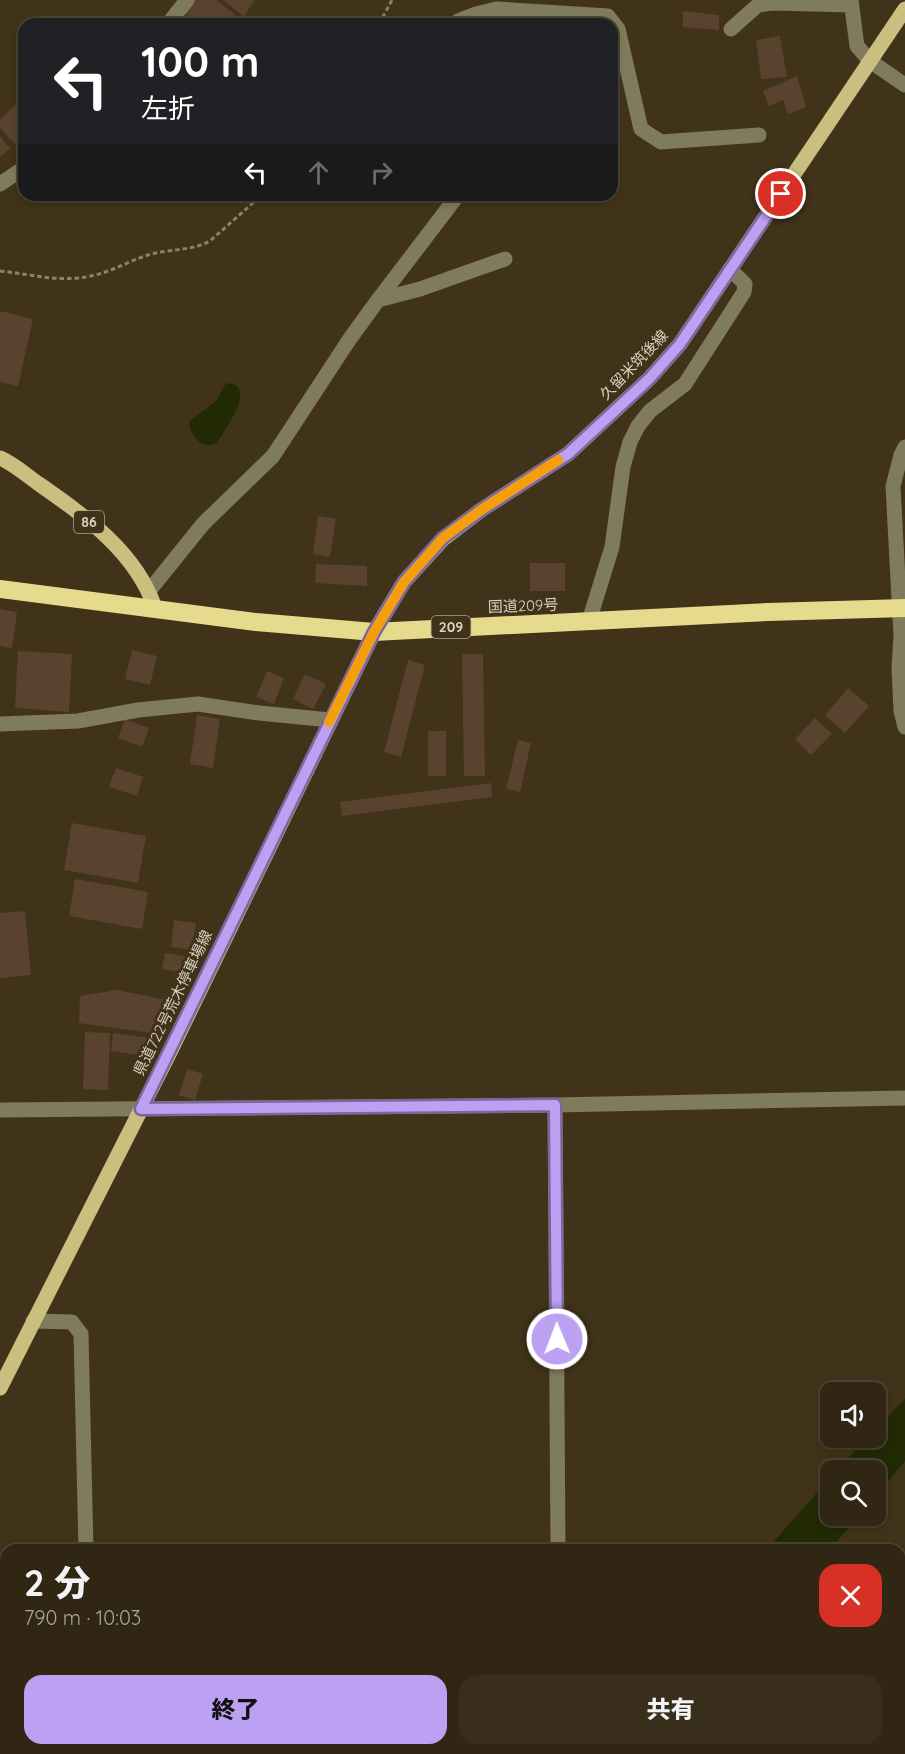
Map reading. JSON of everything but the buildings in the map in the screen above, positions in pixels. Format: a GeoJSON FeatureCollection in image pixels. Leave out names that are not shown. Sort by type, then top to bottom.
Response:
{"type":"FeatureCollection","features":[{"type":"Feature","properties":{"kind":"highway","name":"国道209号"},"geometry":{"type":"LineString","coordinates":[[0,589],[256,622],[374,632],[768,612],[902,608]]}},
{"type":"Feature","properties":{"kind":"main road","name":"久留米筑後線"},"geometry":{"type":"LineString","coordinates":[[374,632],[404,582],[443,538],[481,510],[568,454],[649,379],[680,344],[905,9]]}},
{"type":"Feature","properties":{"kind":"main road","name":"86"},"geometry":{"type":"LineString","coordinates":[[0,458],[48,490],[112,539],[139,574],[154,608]]}},
{"type":"Feature","properties":{"kind":"main road","name":"県道722号荒木停車場線"},"geometry":{"type":"LineString","coordinates":[[0,1388],[141,1109],[374,632]]}},
{"type":"Feature","properties":{"kind":"street"},"geometry":{"type":"LineString","coordinates":[[173,18],[187,0]]}},
{"type":"Feature","properties":{"kind":"street"},"geometry":{"type":"LineString","coordinates":[[476,14],[484,0]]}},
{"type":"Feature","properties":{"kind":"street"},"geometry":{"type":"LineString","coordinates":[[730,30],[753,3],[851,3],[857,46],[870,62],[905,85]]}},
{"type":"Feature","properties":{"kind":"street"},"geometry":{"type":"LineString","coordinates":[[466,18],[496,9],[533,18],[608,16],[610,18]]}},
{"type":"Feature","properties":{"kind":"street"},"geometry":{"type":"LineString","coordinates":[[618,29],[641,129],[661,142],[759,135]]}},
{"type":"Feature","properties":{"kind":"street"},"geometry":{"type":"LineString","coordinates":[[0,184],[18,172]]}},
{"type":"Feature","properties":{"kind":"street"},"geometry":{"type":"LineString","coordinates":[[148,591],[203,524],[273,456],[349,340],[453,201]]}},
{"type":"Feature","properties":{"kind":"street"},"geometry":{"type":"LineString","coordinates":[[378,300],[420,289],[505,259]]}},
{"type":"Feature","properties":{"kind":"street"},"geometry":{"type":"LineString","coordinates":[[589,621],[612,548],[623,467],[630,442],[638,426],[650,411],[685,384],[744,292],[745,284],[730,269]]}},
{"type":"Feature","properties":{"kind":"street"},"geometry":{"type":"LineString","coordinates":[[905,447],[893,486],[902,608],[900,700],[905,728]]}},
{"type":"Feature","properties":{"kind":"street"},"geometry":{"type":"LineString","coordinates":[[0,724],[78,721],[138,710],[198,704],[330,720]]}},
{"type":"Feature","properties":{"kind":"street"},"geometry":{"type":"LineString","coordinates":[[0,1110],[555,1105],[905,1098]]}},
{"type":"Feature","properties":{"kind":"street"},"geometry":{"type":"LineString","coordinates":[[555,1105],[558,1544]]}},
{"type":"Feature","properties":{"kind":"street"},"geometry":{"type":"LineString","coordinates":[[33,1321],[72,1322],[81,1334],[86,1544]]}},
{"type":"Feature","properties":{"kind":"path"},"geometry":{"type":"LineString","coordinates":[[382,18],[392,0]]}},
{"type":"Feature","properties":{"kind":"path"},"geometry":{"type":"LineString","coordinates":[[0,271],[69,280],[92,276],[147,256],[201,246],[210,241],[255,201]]}},
{"type":"Feature","properties":{"kind":"shaded area"},"geometry":{"type":"Polygon","coordinates":[[[229,383],[237,386],[240,400],[232,419],[217,443],[206,445],[194,437],[189,422],[216,401],[225,385],[229,383]]]}},
{"type":"Feature","properties":{"kind":"shaded area"},"geometry":{"type":"Polygon","coordinates":[[[905,1399],[905,1461],[886,1484],[886,1460],[846,1460],[858,1448],[886,1448],[886,1419],[905,1399]]]}},
{"type":"Feature","properties":{"kind":"shaded area"},"geometry":{"type":"Polygon","coordinates":[[[820,1489],[820,1526],[851,1526],[835,1544],[771,1544],[820,1489]]]}},
{"type":"Feature","properties":{"kind":"slow traffic"},"geometry":{"type":"LineString","coordinates":[[329,722],[374,632],[404,582],[443,538],[481,510],[558,460]]}},
{"type":"Feature","properties":{"kind":"route"},"geometry":{"type":"LineString","coordinates":[[557,1339],[555,1105],[141,1109],[374,632],[404,582],[443,538],[481,510],[568,454],[649,379],[680,344],[781,194]]}}]}
